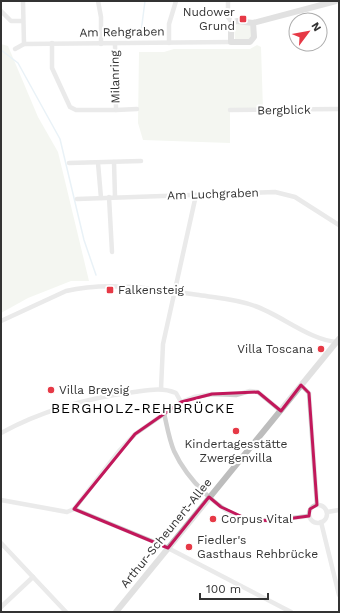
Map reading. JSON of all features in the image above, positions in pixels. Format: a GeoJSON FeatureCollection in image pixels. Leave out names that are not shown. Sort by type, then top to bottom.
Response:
{"type":"FeatureCollection","features":[{"type":"Feature","properties":{"kind":"main road"},"geometry":{"type":"LineString","coordinates":[[231,42],[232,23],[238,21],[253,23],[336,1]]}},
{"type":"Feature","properties":{"kind":"main road","name":"Am Rehgraben"},"geometry":{"type":"LineString","coordinates":[[231,42],[250,42],[254,37],[253,23]]}},
{"type":"Feature","properties":{"kind":"main road","name":"Arthur-Scheunert-Allee"},"geometry":{"type":"LineString","coordinates":[[116,612],[338,341]]}},
{"type":"Feature","properties":{"kind":"street"},"geometry":{"type":"LineString","coordinates":[[23,1],[24,44]]}},
{"type":"Feature","properties":{"kind":"street"},"geometry":{"type":"LineString","coordinates":[[98,1],[101,17],[101,44]]}},
{"type":"Feature","properties":{"kind":"street"},"geometry":{"type":"LineString","coordinates":[[169,43],[169,24],[176,1]]}},
{"type":"Feature","properties":{"kind":"street"},"geometry":{"type":"LineString","coordinates":[[228,1],[228,17],[232,23]]}},
{"type":"Feature","properties":{"kind":"street"},"geometry":{"type":"LineString","coordinates":[[1,11],[11,21],[23,21]]}},
{"type":"Feature","properties":{"kind":"street","name":"Am Rehgraben"},"geometry":{"type":"LineString","coordinates":[[15,49],[24,44],[52,43],[115,44],[231,42]]}},
{"type":"Feature","properties":{"kind":"street","name":"Milanring"},"geometry":{"type":"LineString","coordinates":[[52,43],[52,68],[70,107],[76,110],[137,109]]}},
{"type":"Feature","properties":{"kind":"street","name":"Milanring"},"geometry":{"type":"LineString","coordinates":[[115,44],[116,110]]}},
{"type":"Feature","properties":{"kind":"street","name":"Bergblick"},"geometry":{"type":"LineString","coordinates":[[230,110],[339,109]]}},
{"type":"Feature","properties":{"kind":"street"},"geometry":{"type":"LineString","coordinates":[[69,163],[141,161]]}},
{"type":"Feature","properties":{"kind":"street"},"geometry":{"type":"LineString","coordinates":[[114,162],[116,197]]}},
{"type":"Feature","properties":{"kind":"street"},"geometry":{"type":"LineString","coordinates":[[98,163],[101,198]]}},
{"type":"Feature","properties":{"kind":"street","name":"Am Luchgraben"},"geometry":{"type":"LineString","coordinates":[[77,198],[275,192],[295,197],[339,225]]}},
{"type":"Feature","properties":{"kind":"street"},"geometry":{"type":"LineString","coordinates":[[161,389],[164,344],[196,195]]}},
{"type":"Feature","properties":{"kind":"street"},"geometry":{"type":"LineString","coordinates":[[109,197],[112,252]]}},
{"type":"Feature","properties":{"kind":"street"},"geometry":{"type":"LineString","coordinates":[[1,321],[54,296],[77,288],[114,286],[239,300],[256,306],[320,338],[338,341]]}},
{"type":"Feature","properties":{"kind":"street"},"geometry":{"type":"LineString","coordinates":[[301,385],[309,393],[317,505]]}},
{"type":"Feature","properties":{"kind":"street"},"geometry":{"type":"LineString","coordinates":[[1,432],[28,419],[75,403],[115,394],[161,389],[176,393],[181,402]]}},
{"type":"Feature","properties":{"kind":"street"},"geometry":{"type":"LineString","coordinates":[[1,500],[67,512],[74,509],[120,450],[135,434],[181,402],[194,397],[212,394],[236,395],[250,391],[258,392],[281,411]]}},
{"type":"Feature","properties":{"kind":"street"},"geometry":{"type":"LineString","coordinates":[[164,413],[175,452],[192,479],[221,507],[247,519],[272,521],[309,516]]}},
{"type":"Feature","properties":{"kind":"street"},"geometry":{"type":"LineString","coordinates":[[317,505],[323,507],[327,512],[326,519],[320,522],[313,522],[309,516],[310,509],[317,505]]}},
{"type":"Feature","properties":{"kind":"street"},"geometry":{"type":"LineString","coordinates":[[74,509],[168,548],[291,612]]}},
{"type":"Feature","properties":{"kind":"street"},"geometry":{"type":"LineString","coordinates":[[327,512],[339,510]]}},
{"type":"Feature","properties":{"kind":"street"},"geometry":{"type":"LineString","coordinates":[[320,522],[339,595]]}},
{"type":"Feature","properties":{"kind":"street"},"geometry":{"type":"LineString","coordinates":[[1,544],[66,612]]}},
{"type":"Feature","properties":{"kind":"street"},"geometry":{"type":"LineString","coordinates":[[1,607],[33,577]]}},
{"type":"Feature","properties":{"kind":"highlighted area"},"geometry":{"type":"Polygon","coordinates":[[[301,385],[309,393],[317,505],[310,509],[309,516],[272,521],[247,519],[221,507],[209,497],[168,548],[74,509],[135,434],[181,402],[212,394],[258,392],[281,411],[301,385]]]}},
{"type":"Feature","properties":{"kind":"shaded area"},"geometry":{"type":"Polygon","coordinates":[[[238,24],[250,25],[252,35],[248,40],[235,39],[234,28],[238,24]]]}},
{"type":"Feature","properties":{"kind":"shaded area"},"geometry":{"type":"Polygon","coordinates":[[[1,44],[8,46],[38,117],[58,152],[89,281],[71,281],[28,298],[1,313],[1,44]]]}},
{"type":"Feature","properties":{"kind":"shaded area"},"geometry":{"type":"Polygon","coordinates":[[[257,45],[261,47],[263,110],[230,111],[230,143],[143,140],[138,123],[139,52],[164,52],[174,49],[250,49],[257,45]]]}},
{"type":"Feature","properties":{"kind":"waterway"},"geometry":{"type":"LineString","coordinates":[[141,32],[145,1]]}},
{"type":"Feature","properties":{"kind":"waterway"},"geometry":{"type":"LineString","coordinates":[[1,50],[18,63],[60,139],[84,240],[96,275]]}},
{"type":"Feature","properties":{"kind":"place","name":"Nudower Grund"},"geometry":{"type":"Point","coordinates":[243,19]}},
{"type":"Feature","properties":{"kind":"place","name":"Falkensteig"},"geometry":{"type":"Point","coordinates":[110,290]}},
{"type":"Feature","properties":{"kind":"place","name":"Villa Toscana"},"geometry":{"type":"Point","coordinates":[321,349]}},
{"type":"Feature","properties":{"kind":"place","name":"Villa Breysig"},"geometry":{"type":"Point","coordinates":[51,390]}},
{"type":"Feature","properties":{"kind":"place","name":"Kindertagesstätte Zwergenvilla"},"geometry":{"type":"Point","coordinates":[236,431]}},
{"type":"Feature","properties":{"kind":"place","name":"Corpus Vital"},"geometry":{"type":"Point","coordinates":[213,519]}},
{"type":"Feature","properties":{"kind":"place","name":"Fiedler's Gasthaus Rehbrücke"},"geometry":{"type":"Point","coordinates":[189,547]}},
{"type":"Feature","properties":{"kind":"district","name":"BERGHOLZ-REHBRÜCKE"},"geometry":{"type":"Point","coordinates":[143,408]}}]}
